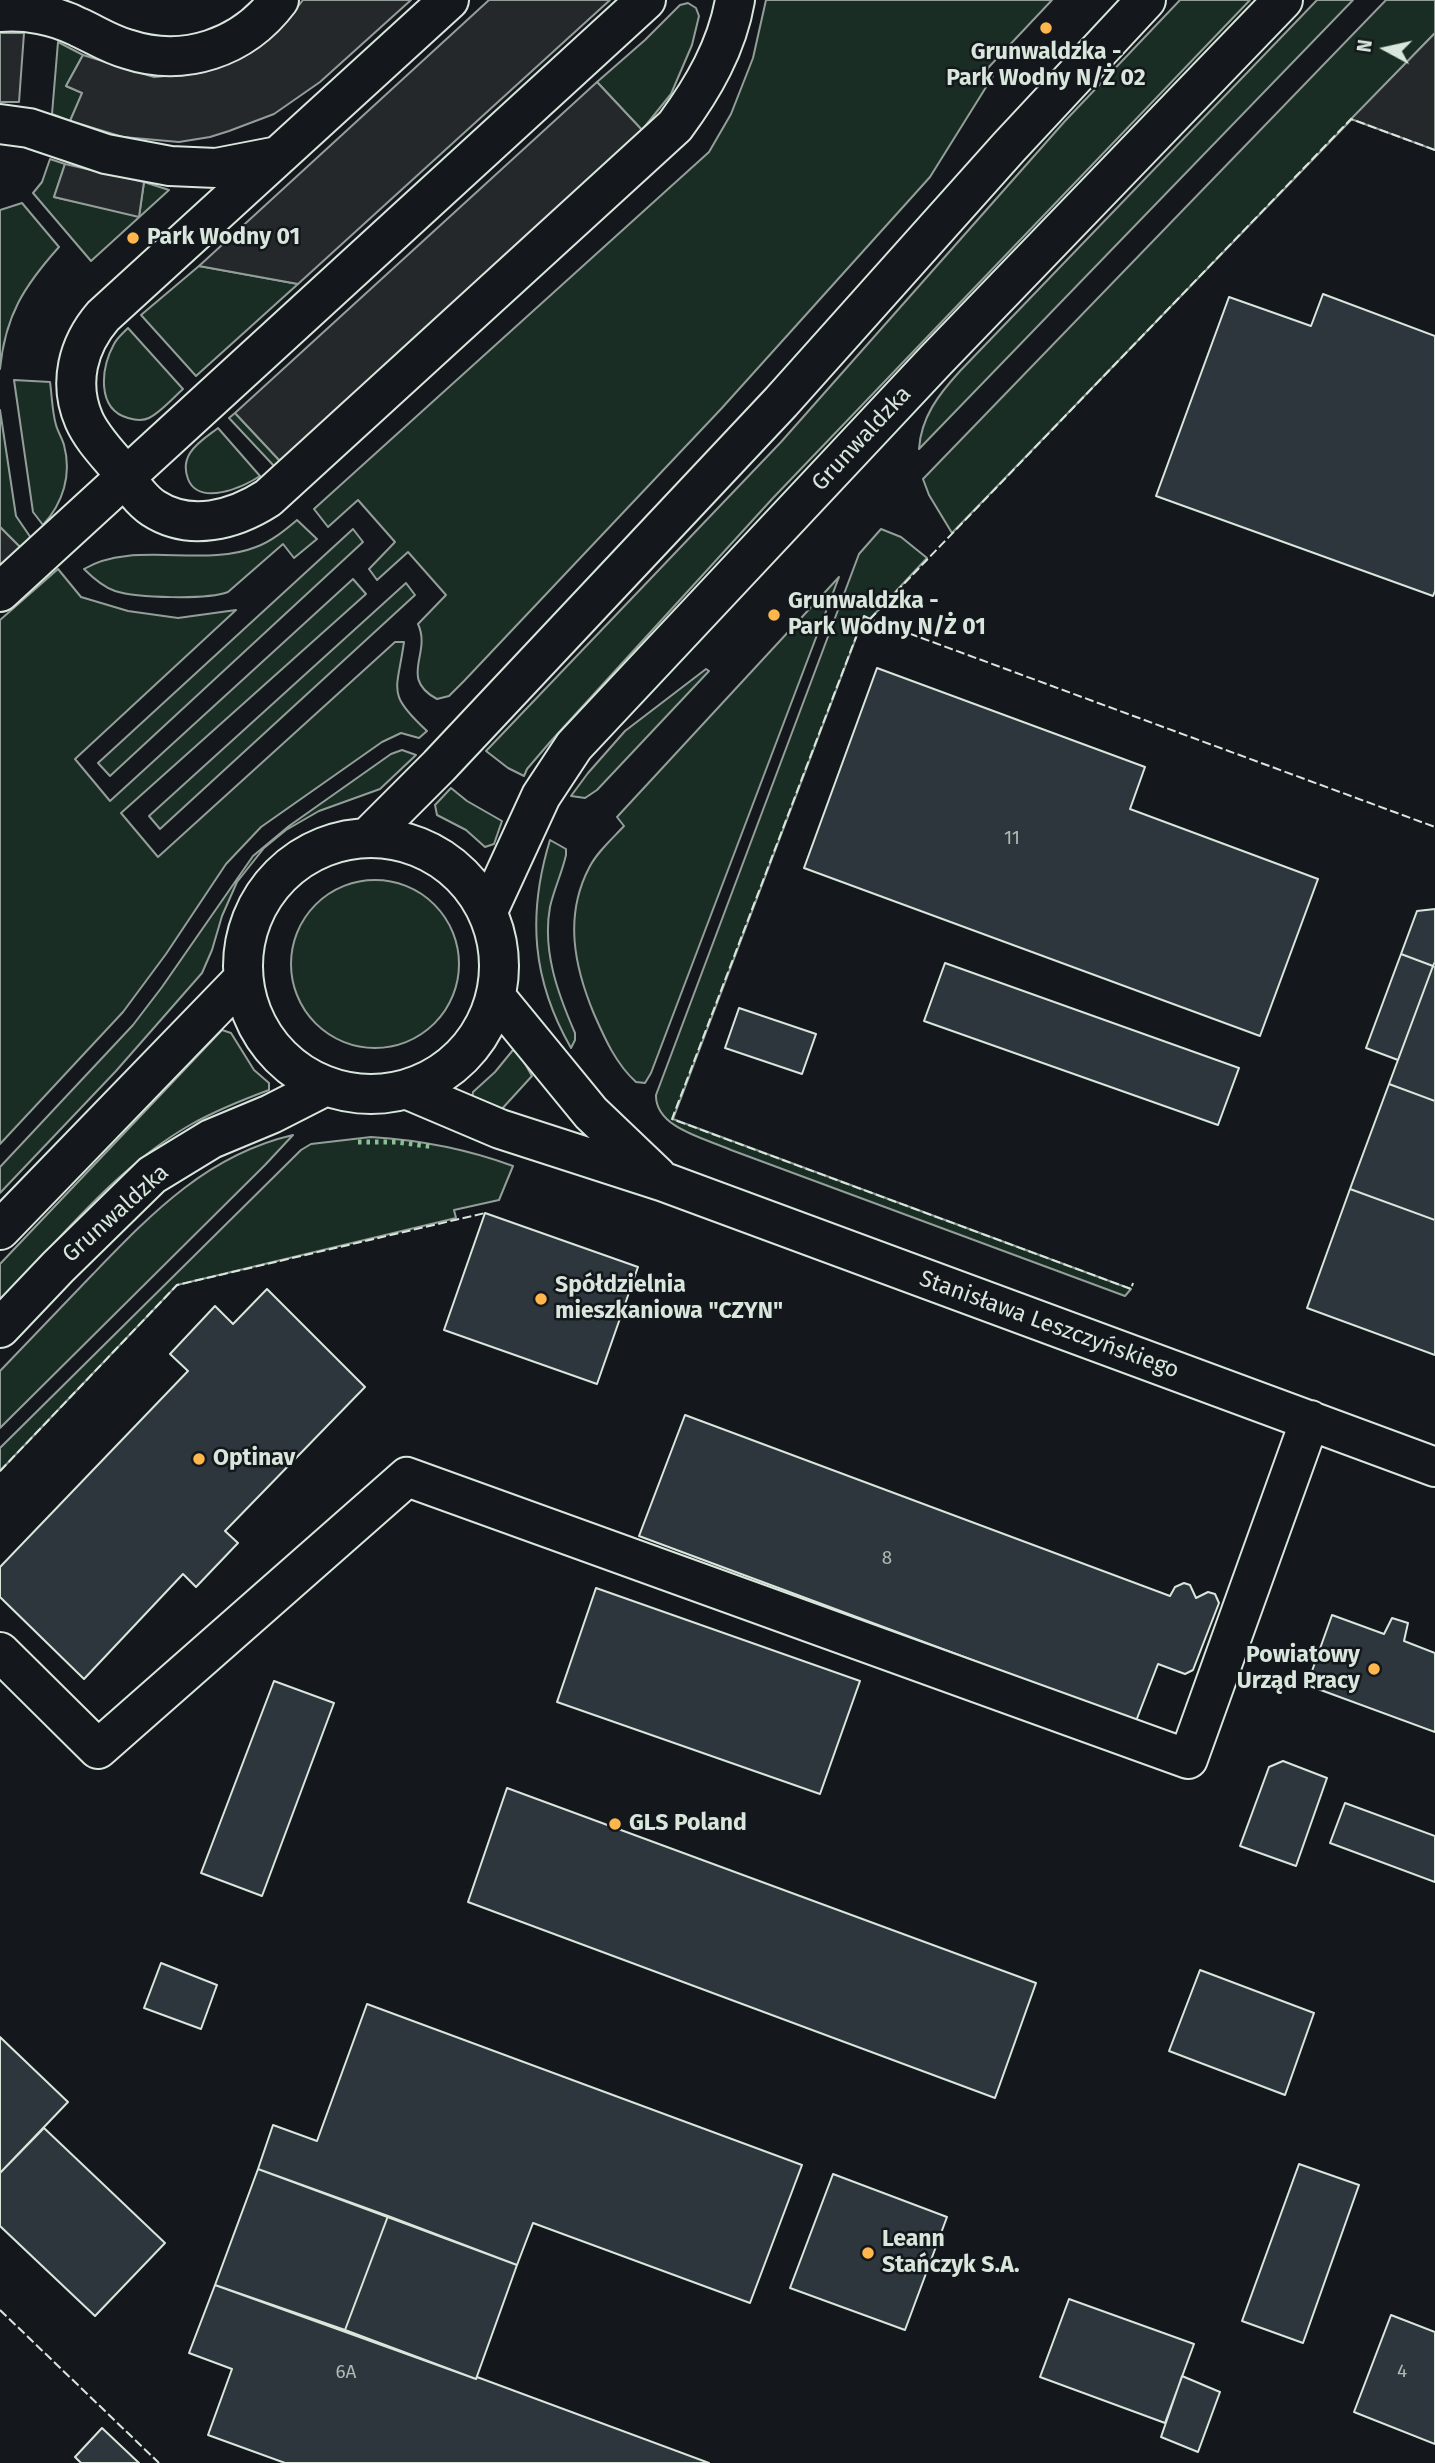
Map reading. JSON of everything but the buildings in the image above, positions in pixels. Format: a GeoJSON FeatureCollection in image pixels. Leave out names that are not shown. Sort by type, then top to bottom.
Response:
{"type":"FeatureCollection","features":[{"type":"Feature","properties":{"kind":"street"},"geometry":{"type":"LineString","coordinates":[[0,12],[52,17],[126,49],[158,56],[179,57],[198,55],[225,44],[258,23],[279,0]]}},
{"type":"Feature","properties":{"kind":"street"},"geometry":{"type":"LineString","coordinates":[[449,0],[103,316],[90,331],[77,366],[76,383],[85,421],[126,478],[153,508],[186,520],[206,521],[227,518],[250,510],[268,498],[675,126],[709,74],[724,41],[735,0]]}},
{"type":"Feature","properties":{"kind":"street"},"geometry":{"type":"LineString","coordinates":[[0,592],[646,0]]}},
{"type":"Feature","properties":{"kind":"street"},"geometry":{"type":"LineString","coordinates":[[369,836],[781,402],[1009,147],[1146,0]]}},
{"type":"Feature","properties":{"kind":"street","name":"Grunwaldzka"},"geometry":{"type":"LineString","coordinates":[[488,911],[541,796],[573,747],[935,361],[1283,0]]}},
{"type":"Feature","properties":{"kind":"street"},"geometry":{"type":"LineString","coordinates":[[0,124],[14,124],[116,156],[170,166],[216,167],[278,156]]}},
{"type":"Feature","properties":{"kind":"street"},"geometry":{"type":"LineString","coordinates":[[369,836],[417,845],[459,871],[488,911],[499,953],[496,997],[478,1038],[447,1070],[408,1090],[366,1095],[324,1087],[284,1062],[256,1025],[242,980],[247,926],[274,880],[317,848],[369,836]]}},
{"type":"Feature","properties":{"kind":"street"},"geometry":{"type":"LineString","coordinates":[[0,1230],[242,980]]}},
{"type":"Feature","properties":{"kind":"street","name":"Stanisława Leszczyńskiego"},"geometry":{"type":"LineString","coordinates":[[496,997],[584,1105],[664,1182]]}},
{"type":"Feature","properties":{"kind":"street","name":"Grunwaldzka"},"geometry":{"type":"LineString","coordinates":[[0,1328],[152,1175],[211,1139],[271,1114],[324,1087]]}},
{"type":"Feature","properties":{"kind":"street","name":"Stanisława Leszczyńskiego"},"geometry":{"type":"LineString","coordinates":[[408,1090],[500,1129],[664,1182],[1435,1467]]}},
{"type":"Feature","properties":{"kind":"street"},"geometry":{"type":"LineString","coordinates":[[0,1652],[98,1749],[407,1477],[1188,1759],[1310,1420]]}},
{"type":"Feature","properties":{"kind":"green space"},"geometry":{"type":"Polygon","coordinates":[[[766,0],[1052,0],[987,69],[993,76],[930,177],[721,409],[464,681],[449,696],[437,699],[420,683],[418,665],[421,635],[418,624],[446,595],[408,552],[377,580],[369,569],[395,542],[358,500],[328,527],[314,509],[709,152],[731,114],[753,58],[766,0]]]}},
{"type":"Feature","properties":{"kind":"green space"},"geometry":{"type":"Polygon","coordinates":[[[1180,0],[1250,0],[773,498],[551,741],[524,776],[508,768],[486,751],[781,442],[1065,121],[1180,0]]]}},
{"type":"Feature","properties":{"kind":"green space"},"geometry":{"type":"Polygon","coordinates":[[[1317,0],[1353,0],[919,449],[927,416],[952,380],[1317,0]]]}},
{"type":"Feature","properties":{"kind":"green space"},"geometry":{"type":"Polygon","coordinates":[[[1386,0],[1435,0],[1435,33],[952,533],[929,495],[923,479],[1386,0]]]}},
{"type":"Feature","properties":{"kind":"green space"},"geometry":{"type":"Polygon","coordinates":[[[688,3],[696,8],[699,16],[692,45],[671,94],[642,130],[597,82],[680,5],[688,3]]]}},
{"type":"Feature","properties":{"kind":"green space"},"geometry":{"type":"Polygon","coordinates":[[[58,42],[83,55],[66,86],[83,93],[70,121],[52,114],[58,42]]]}},
{"type":"Feature","properties":{"kind":"green space"},"geometry":{"type":"Polygon","coordinates":[[[50,159],[65,164],[54,197],[139,216],[144,182],[169,190],[91,261],[33,193],[42,182],[50,159]]]}},
{"type":"Feature","properties":{"kind":"green space"},"geometry":{"type":"Polygon","coordinates":[[[22,203],[59,247],[18,303],[6,333],[0,369],[0,210],[22,203]]]}},
{"type":"Feature","properties":{"kind":"green space"},"geometry":{"type":"Polygon","coordinates":[[[199,266],[298,284],[196,376],[141,315],[199,266]]]}},
{"type":"Feature","properties":{"kind":"green space"},"geometry":{"type":"Polygon","coordinates":[[[128,328],[183,389],[158,412],[144,420],[131,419],[118,413],[110,406],[104,387],[106,364],[110,354],[117,340],[128,328]]]}},
{"type":"Feature","properties":{"kind":"green space"},"geometry":{"type":"Polygon","coordinates":[[[14,380],[50,382],[55,420],[64,445],[67,467],[64,488],[56,507],[43,525],[33,512],[14,380]]]}},
{"type":"Feature","properties":{"kind":"green space"},"geometry":{"type":"Polygon","coordinates":[[[0,410],[16,516],[31,538],[22,549],[0,527],[0,410]]]}},
{"type":"Feature","properties":{"kind":"green space"},"geometry":{"type":"Polygon","coordinates":[[[235,413],[280,461],[274,466],[229,418],[235,413]]]}},
{"type":"Feature","properties":{"kind":"green space"},"geometry":{"type":"Polygon","coordinates":[[[218,428],[260,476],[233,489],[202,492],[188,479],[187,459],[203,439],[218,428]]]}},
{"type":"Feature","properties":{"kind":"green space"},"geometry":{"type":"Polygon","coordinates":[[[297,520],[317,539],[294,558],[283,544],[228,592],[218,595],[172,597],[125,593],[106,587],[84,569],[124,556],[235,553],[267,542],[297,520]]]}},
{"type":"Feature","properties":{"kind":"green space"},"geometry":{"type":"Polygon","coordinates":[[[353,529],[363,542],[110,776],[98,763],[353,529]]]}},
{"type":"Feature","properties":{"kind":"green space"},"geometry":{"type":"Polygon","coordinates":[[[881,529],[901,537],[927,558],[870,619],[864,617],[673,1119],[1131,1289],[1125,1296],[696,1136],[673,1124],[658,1106],[656,1095],[859,554],[881,529]]]}},
{"type":"Feature","properties":{"kind":"green space"},"geometry":{"type":"Polygon","coordinates":[[[58,569],[81,597],[128,611],[178,618],[236,610],[75,759],[110,801],[353,579],[366,594],[121,813],[158,857],[395,642],[404,642],[397,682],[400,699],[427,731],[419,738],[401,733],[382,742],[261,827],[226,864],[166,954],[123,1012],[0,1144],[0,620],[58,569]]]}},
{"type":"Feature","properties":{"kind":"green space"},"geometry":{"type":"Polygon","coordinates":[[[839,577],[651,1073],[645,1083],[636,1082],[607,1042],[581,978],[574,923],[581,886],[596,857],[624,826],[617,817],[839,577]]]}},
{"type":"Feature","properties":{"kind":"green space"},"geometry":{"type":"Polygon","coordinates":[[[406,583],[415,595],[160,829],[149,816],[406,583]]]}},
{"type":"Feature","properties":{"kind":"green space"},"geometry":{"type":"Polygon","coordinates":[[[706,669],[709,671],[597,790],[585,798],[571,796],[625,731],[706,669]]]}},
{"type":"Feature","properties":{"kind":"green space"},"geometry":{"type":"Polygon","coordinates":[[[402,750],[416,755],[380,789],[319,811],[286,830],[264,848],[237,882],[202,973],[116,1071],[0,1193],[0,1167],[133,1025],[253,856],[289,826],[391,754],[402,750]]]}},
{"type":"Feature","properties":{"kind":"green space"},"geometry":{"type":"Polygon","coordinates":[[[451,788],[467,801],[502,821],[494,844],[485,847],[466,830],[437,815],[435,805],[451,788]]]}},
{"type":"Feature","properties":{"kind":"green space"},"geometry":{"type":"Polygon","coordinates":[[[550,840],[566,849],[550,907],[548,940],[553,972],[575,1033],[571,1048],[548,997],[537,947],[538,895],[550,840]]]}},
{"type":"Feature","properties":{"kind":"green space"},"geometry":{"type":"Polygon","coordinates":[[[375,880],[407,886],[435,904],[453,932],[459,964],[453,996],[435,1024],[407,1042],[375,1048],[343,1042],[315,1024],[297,996],[291,964],[297,932],[315,904],[343,886],[375,880]]]}},
{"type":"Feature","properties":{"kind":"green space"},"geometry":{"type":"Polygon","coordinates":[[[222,1030],[231,1033],[254,1070],[269,1083],[269,1090],[190,1125],[137,1162],[89,1206],[0,1301],[0,1264],[222,1030]]]}},
{"type":"Feature","properties":{"kind":"green space"},"geometry":{"type":"Polygon","coordinates":[[[513,1050],[519,1053],[532,1076],[500,1111],[472,1100],[473,1092],[495,1072],[513,1050]]]}},
{"type":"Feature","properties":{"kind":"green space"},"geometry":{"type":"Polygon","coordinates":[[[293,1135],[0,1428],[0,1371],[137,1229],[207,1172],[262,1144],[293,1135]]]}},
{"type":"Feature","properties":{"kind":"green space"},"geometry":{"type":"Polygon","coordinates":[[[371,1137],[443,1146],[513,1166],[499,1200],[454,1210],[456,1218],[177,1285],[0,1471],[0,1448],[301,1150],[311,1144],[371,1137]]]}},
{"type":"Feature","properties":{"kind":"shaded area"},"geometry":{"type":"Polygon","coordinates":[[[303,0],[411,0],[320,82],[274,114],[229,131],[179,142],[123,137],[70,121],[82,93],[66,86],[83,55],[154,77],[200,73],[245,56],[281,28],[303,0]]]}},
{"type":"Feature","properties":{"kind":"shaded area"},"geometry":{"type":"Polygon","coordinates":[[[489,0],[610,0],[298,284],[199,266],[489,0]]]}},
{"type":"Feature","properties":{"kind":"shaded area"},"geometry":{"type":"Polygon","coordinates":[[[0,33],[24,33],[19,102],[0,102],[0,33]]]}},
{"type":"Feature","properties":{"kind":"shaded area"},"geometry":{"type":"Polygon","coordinates":[[[1435,33],[1435,150],[1351,119],[1435,33]]]}},
{"type":"Feature","properties":{"kind":"shaded area"},"geometry":{"type":"Polygon","coordinates":[[[597,82],[642,130],[280,461],[235,413],[597,82]]]}},
{"type":"Feature","properties":{"kind":"shaded area"},"geometry":{"type":"Polygon","coordinates":[[[65,164],[144,182],[139,217],[54,197],[65,164]]]}},
{"type":"Feature","properties":{"kind":"shaded area"},"geometry":{"type":"Polygon","coordinates":[[[0,527],[22,549],[0,568],[0,527]]]}},
{"type":"Feature","properties":{"kind":"hedge"},"geometry":{"type":"LineString","coordinates":[[358,1142],[397,1142],[434,1147]]}},
{"type":"Feature","properties":{"kind":"fence"},"geometry":{"type":"LineString","coordinates":[[1435,150],[1351,119],[870,619],[1435,827]]}},
{"type":"Feature","properties":{"kind":"fence"},"geometry":{"type":"LineString","coordinates":[[870,619],[864,616],[672,1119],[1131,1289],[1133,1283]]}},
{"type":"Feature","properties":{"kind":"fence"},"geometry":{"type":"LineString","coordinates":[[0,1471],[177,1285],[485,1213]]}},
{"type":"Feature","properties":{"kind":"fence"},"geometry":{"type":"LineString","coordinates":[[0,2310],[159,2463]]}},
{"type":"Feature","properties":{"kind":"place","name":"Grunwaldzka - Park Wodny N/Ż 02"},"geometry":{"type":"Point","coordinates":[1046,28]}},
{"type":"Feature","properties":{"kind":"place","name":"Park Wodny 01"},"geometry":{"type":"Point","coordinates":[133,238]}},
{"type":"Feature","properties":{"kind":"place","name":"Grunwaldzka - Park Wodny N/Ż 01"},"geometry":{"type":"Point","coordinates":[774,615]}},
{"type":"Feature","properties":{"kind":"place","name":"Spółdzielnia mieszkaniowa \"CZYN\""},"geometry":{"type":"Point","coordinates":[541,1299]}},
{"type":"Feature","properties":{"kind":"place","name":"Optinav"},"geometry":{"type":"Point","coordinates":[199,1459]}},
{"type":"Feature","properties":{"kind":"place","name":"Powiatowy Urząd Pracy"},"geometry":{"type":"Point","coordinates":[1374,1669]}},
{"type":"Feature","properties":{"kind":"place","name":"GLS Poland"},"geometry":{"type":"Point","coordinates":[615,1824]}},
{"type":"Feature","properties":{"kind":"place","name":"Leann Stańczyk S.A."},"geometry":{"type":"Point","coordinates":[868,2253]}}]}
